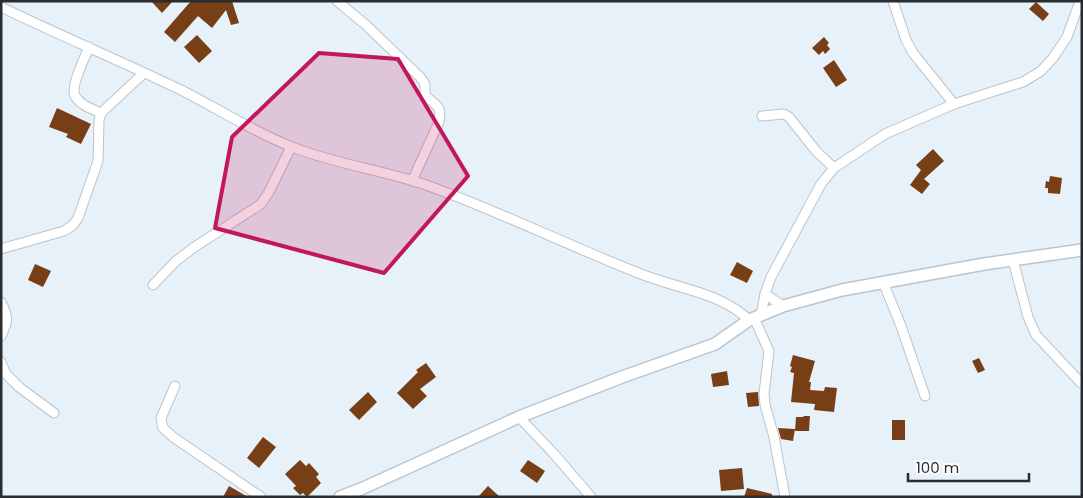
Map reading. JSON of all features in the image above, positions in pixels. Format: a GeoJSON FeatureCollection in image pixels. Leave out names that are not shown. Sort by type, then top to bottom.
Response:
{"type":"FeatureCollection","features":[{"type":"Feature","properties":{"kind":"street"},"geometry":{"type":"LineString","coordinates":[[337,1],[366,25],[420,77],[426,84],[425,95],[437,105],[441,112],[439,122],[412,181]]}},
{"type":"Feature","properties":{"kind":"street"},"geometry":{"type":"LineString","coordinates":[[893,1],[906,40],[913,53],[954,104]]}},
{"type":"Feature","properties":{"kind":"street"},"geometry":{"type":"LineString","coordinates":[[755,318],[771,276],[817,192],[834,168],[885,134],[954,104],[1023,82],[1041,71],[1053,58],[1067,37],[1080,1]]}},
{"type":"Feature","properties":{"kind":"street"},"geometry":{"type":"LineString","coordinates":[[1,7],[185,92],[240,124],[291,147],[313,155],[412,181],[486,209],[654,280],[721,300],[755,318],[770,351],[764,394],[765,405],[774,437],[785,497]]}},
{"type":"Feature","properties":{"kind":"street"},"geometry":{"type":"LineString","coordinates":[[89,47],[74,85],[73,93],[86,106],[101,113]]}},
{"type":"Feature","properties":{"kind":"street"},"geometry":{"type":"LineString","coordinates":[[1,249],[64,231],[73,225],[78,218],[98,161],[99,120],[101,113],[144,73]]}},
{"type":"Feature","properties":{"kind":"street"},"geometry":{"type":"LineString","coordinates":[[762,116],[784,114],[789,117],[816,151],[834,168]]}},
{"type":"Feature","properties":{"kind":"street"},"geometry":{"type":"LineString","coordinates":[[153,285],[175,262],[193,248],[261,204],[291,147]]}},
{"type":"Feature","properties":{"kind":"street"},"geometry":{"type":"LineString","coordinates":[[340,497],[364,493],[519,417],[622,377],[715,344],[755,318],[783,306],[842,290],[883,282],[1082,250]]}},
{"type":"Feature","properties":{"kind":"street"},"geometry":{"type":"LineString","coordinates":[[1013,260],[1028,317],[1036,335],[1082,384]]}},
{"type":"Feature","properties":{"kind":"street"},"geometry":{"type":"LineString","coordinates":[[883,282],[901,326],[925,396]]}},
{"type":"Feature","properties":{"kind":"street"},"geometry":{"type":"LineString","coordinates":[[765,294],[783,306]]}},
{"type":"Feature","properties":{"kind":"street"},"geometry":{"type":"LineString","coordinates":[[1,302],[8,318],[7,325],[1,336]]}},
{"type":"Feature","properties":{"kind":"street"},"geometry":{"type":"LineString","coordinates":[[1,362],[6,374],[19,387],[54,413]]}},
{"type":"Feature","properties":{"kind":"street"},"geometry":{"type":"LineString","coordinates":[[175,386],[161,418],[163,428],[261,497]]}},
{"type":"Feature","properties":{"kind":"street"},"geometry":{"type":"LineString","coordinates":[[519,417],[591,497]]}},
{"type":"Feature","properties":{"kind":"highlighted area"},"geometry":{"type":"Polygon","coordinates":[[[319,53],[398,59],[468,176],[384,273],[215,228],[232,137],[319,53]]]}},
{"type":"Feature","properties":{"kind":"building"},"geometry":{"type":"Polygon","coordinates":[[[151,1],[173,1],[162,13],[151,1]]]}},
{"type":"Feature","properties":{"kind":"building"},"geometry":{"type":"Polygon","coordinates":[[[191,1],[232,1],[239,23],[231,25],[226,10],[212,28],[198,16],[175,42],[164,32],[191,1]]]}},
{"type":"Feature","properties":{"kind":"building"},"geometry":{"type":"Polygon","coordinates":[[[1036,2],[1049,14],[1043,21],[1029,9],[1036,2]]]}},
{"type":"Feature","properties":{"kind":"building"},"geometry":{"type":"Polygon","coordinates":[[[197,35],[212,51],[199,63],[184,47],[197,35]]]}},
{"type":"Feature","properties":{"kind":"building"},"geometry":{"type":"Polygon","coordinates":[[[824,37],[829,43],[827,45],[830,49],[825,54],[823,51],[819,55],[812,48],[824,37]]]}},
{"type":"Feature","properties":{"kind":"building"},"geometry":{"type":"Polygon","coordinates":[[[834,60],[847,80],[836,87],[823,68],[834,60]]]}},
{"type":"Feature","properties":{"kind":"building"},"geometry":{"type":"Polygon","coordinates":[[[57,108],[91,124],[81,144],[66,137],[68,134],[49,127],[57,108]]]}},
{"type":"Feature","properties":{"kind":"building"},"geometry":{"type":"Polygon","coordinates":[[[933,149],[944,161],[924,179],[930,184],[922,194],[910,185],[921,170],[916,165],[933,149]]]}},
{"type":"Feature","properties":{"kind":"building"},"geometry":{"type":"Polygon","coordinates":[[[1050,176],[1062,178],[1060,194],[1048,193],[1048,188],[1045,188],[1046,181],[1049,182],[1050,176]]]}},
{"type":"Feature","properties":{"kind":"building"},"geometry":{"type":"Polygon","coordinates":[[[737,262],[753,271],[747,283],[730,275],[737,262]]]}},
{"type":"Feature","properties":{"kind":"building"},"geometry":{"type":"Polygon","coordinates":[[[35,264],[51,271],[43,287],[28,280],[35,264]]]}},
{"type":"Feature","properties":{"kind":"building"},"geometry":{"type":"Polygon","coordinates":[[[793,355],[815,361],[809,382],[811,382],[810,390],[824,391],[825,387],[837,388],[834,412],[814,410],[815,404],[791,402],[794,373],[790,372],[792,367],[790,366],[793,355]]]}},
{"type":"Feature","properties":{"kind":"building"},"geometry":{"type":"Polygon","coordinates":[[[979,358],[985,370],[978,373],[972,361],[979,358]]]}},
{"type":"Feature","properties":{"kind":"building"},"geometry":{"type":"Polygon","coordinates":[[[426,363],[436,377],[420,389],[427,396],[413,409],[397,393],[418,372],[416,370],[426,363]]]}},
{"type":"Feature","properties":{"kind":"building"},"geometry":{"type":"Polygon","coordinates":[[[727,371],[729,385],[713,387],[711,374],[727,371]]]}},
{"type":"Feature","properties":{"kind":"building"},"geometry":{"type":"Polygon","coordinates":[[[368,392],[377,402],[359,420],[349,410],[368,392]]]}},
{"type":"Feature","properties":{"kind":"building"},"geometry":{"type":"Polygon","coordinates":[[[758,392],[759,406],[748,407],[746,393],[758,392]]]}},
{"type":"Feature","properties":{"kind":"building"},"geometry":{"type":"Polygon","coordinates":[[[810,416],[809,431],[795,431],[796,417],[810,416]]]}},
{"type":"Feature","properties":{"kind":"building"},"geometry":{"type":"Polygon","coordinates":[[[892,420],[905,420],[905,440],[892,440],[892,420]]]}},
{"type":"Feature","properties":{"kind":"building"},"geometry":{"type":"Polygon","coordinates":[[[778,428],[795,429],[793,441],[781,439],[778,428]]]}},
{"type":"Feature","properties":{"kind":"building"},"geometry":{"type":"Polygon","coordinates":[[[263,437],[276,447],[259,468],[247,458],[263,437]]]}},
{"type":"Feature","properties":{"kind":"building"},"geometry":{"type":"Polygon","coordinates":[[[300,460],[306,466],[309,463],[319,474],[316,477],[321,483],[307,497],[303,493],[300,495],[293,488],[296,486],[285,474],[300,460]]]}},
{"type":"Feature","properties":{"kind":"building"},"geometry":{"type":"Polygon","coordinates":[[[528,460],[545,471],[537,483],[520,471],[528,460]]]}},
{"type":"Feature","properties":{"kind":"building"},"geometry":{"type":"Polygon","coordinates":[[[742,468],[744,489],[721,491],[719,470],[742,468]]]}},
{"type":"Feature","properties":{"kind":"building"},"geometry":{"type":"Polygon","coordinates":[[[229,486],[248,497],[223,497],[229,486]]]}},
{"type":"Feature","properties":{"kind":"building"},"geometry":{"type":"Polygon","coordinates":[[[488,486],[500,497],[478,497],[488,486]]]}},
{"type":"Feature","properties":{"kind":"building"},"geometry":{"type":"Polygon","coordinates":[[[747,488],[772,494],[772,497],[744,497],[747,488]]]}}]}
